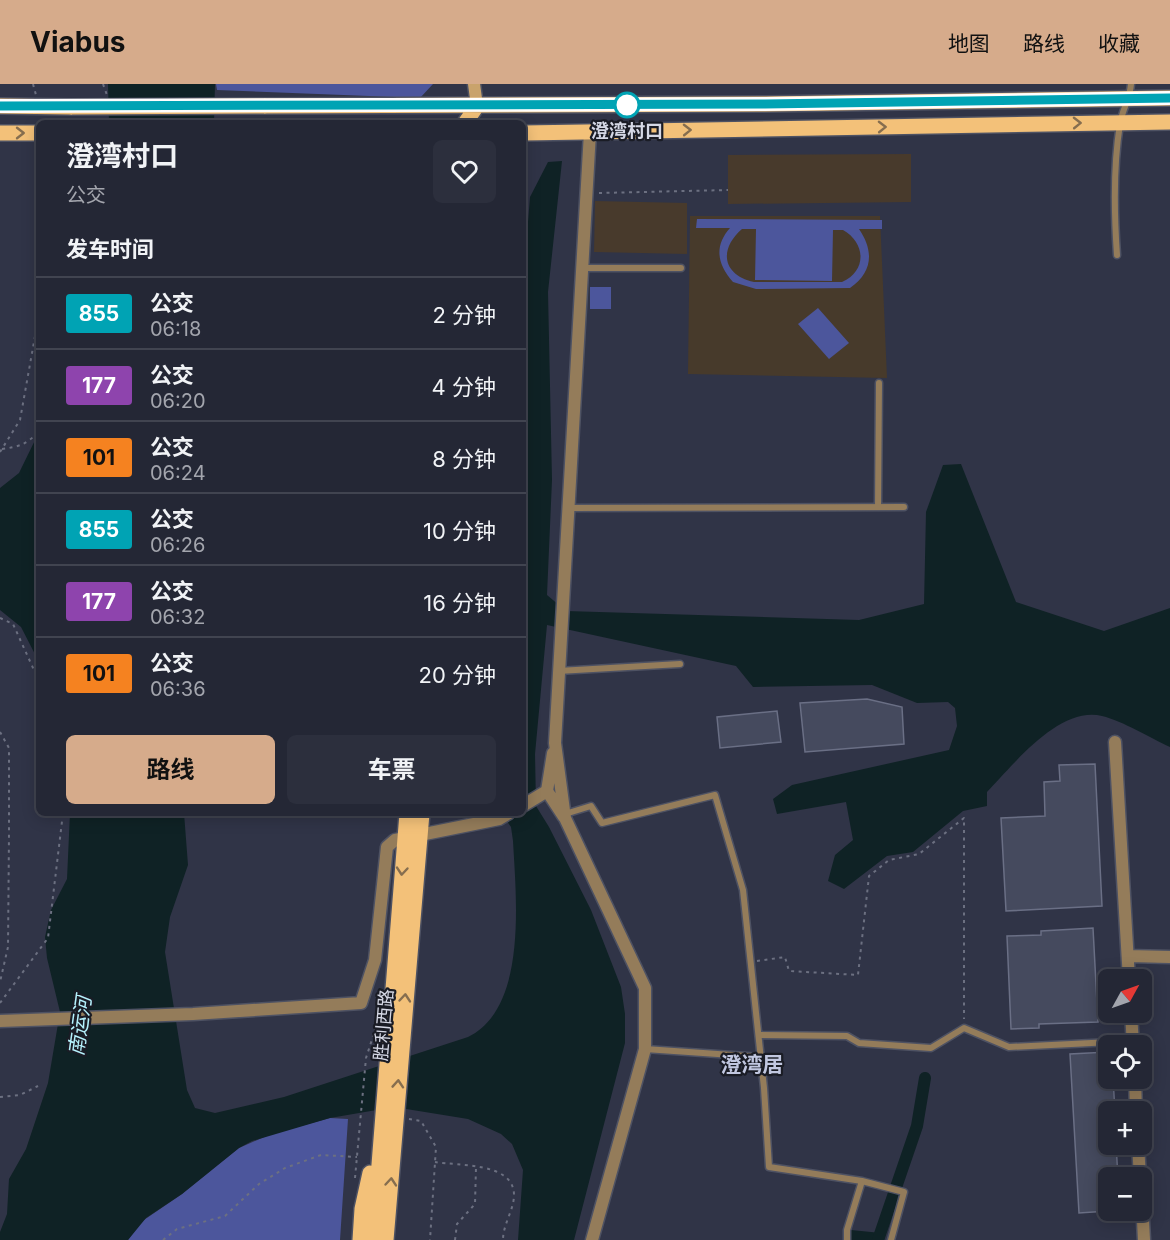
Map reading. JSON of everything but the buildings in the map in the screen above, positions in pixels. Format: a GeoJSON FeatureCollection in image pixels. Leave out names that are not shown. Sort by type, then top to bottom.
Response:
{"type":"FeatureCollection","features":[{"type":"Feature","properties":{"kind":"main road"},"geometry":{"type":"LineString","coordinates":[[0,106],[477,106],[1130,92],[1170,98]]}},
{"type":"Feature","properties":{"kind":"main road"},"geometry":{"type":"LineString","coordinates":[[467,120],[477,106]]}},
{"type":"Feature","properties":{"kind":"main road"},"geometry":{"type":"LineString","coordinates":[[477,106],[479,120]]}},
{"type":"Feature","properties":{"kind":"main road"},"geometry":{"type":"LineString","coordinates":[[526,133],[1170,122]]}},
{"type":"Feature","properties":{"kind":"main road"},"geometry":{"type":"LineString","coordinates":[[0,133],[36,133]]}},
{"type":"Feature","properties":{"kind":"main road","name":"胜利西路"},"geometry":{"type":"LineString","coordinates":[[386,1240],[390,1114],[407,816]]}},
{"type":"Feature","properties":{"kind":"main road","name":"胜利西路"},"geometry":{"type":"LineString","coordinates":[[394,1058],[422,816]]}},
{"type":"Feature","properties":{"kind":"main road"},"geometry":{"type":"LineString","coordinates":[[360,1240],[362,1209],[390,1114]]}},
{"type":"Feature","properties":{"kind":"main road","name":"胜利西路"},"geometry":{"type":"LineString","coordinates":[[373,1240],[390,1114]]}},
{"type":"Feature","properties":{"kind":"street"},"geometry":{"type":"LineString","coordinates":[[474,84],[477,106]]}},
{"type":"Feature","properties":{"kind":"street"},"geometry":{"type":"LineString","coordinates":[[590,132],[555,743],[565,816],[645,988],[645,1049],[592,1240]]}},
{"type":"Feature","properties":{"kind":"street"},"geometry":{"type":"LineString","coordinates":[[1115,742],[1129,969]]}},
{"type":"Feature","properties":{"kind":"street"},"geometry":{"type":"LineString","coordinates":[[526,804],[543,793],[555,743]]}},
{"type":"Feature","properties":{"kind":"street"},"geometry":{"type":"LineString","coordinates":[[543,793],[565,816]]}},
{"type":"Feature","properties":{"kind":"street"},"geometry":{"type":"LineString","coordinates":[[0,1021],[193,1014],[361,1003],[375,960],[387,847],[395,840],[420,833],[504,816]]}},
{"type":"Feature","properties":{"kind":"street"},"geometry":{"type":"LineString","coordinates":[[1128,956],[1170,957]]}},
{"type":"Feature","properties":{"kind":"street"},"geometry":{"type":"LineString","coordinates":[[1143,1221],[1144,1240]]}},
{"type":"Feature","properties":{"kind":"lane"},"geometry":{"type":"LineString","coordinates":[[1117,255],[1114,208],[1120,123],[1130,92]]}},
{"type":"Feature","properties":{"kind":"lane"},"geometry":{"type":"LineString","coordinates":[[582,268],[681,268]]}},
{"type":"Feature","properties":{"kind":"lane"},"geometry":{"type":"LineString","coordinates":[[878,507],[879,383]]}},
{"type":"Feature","properties":{"kind":"lane"},"geometry":{"type":"LineString","coordinates":[[569,507],[904,507]]}},
{"type":"Feature","properties":{"kind":"lane"},"geometry":{"type":"LineString","coordinates":[[558,671],[680,663]]}},
{"type":"Feature","properties":{"kind":"lane"},"geometry":{"type":"LineString","coordinates":[[565,816],[591,806],[602,823],[715,795],[743,890],[759,1035],[769,1167],[862,1181],[904,1192],[891,1240]]}},
{"type":"Feature","properties":{"kind":"lane"},"geometry":{"type":"LineString","coordinates":[[759,1035],[847,1036],[858,1043],[931,1048],[964,1028],[1010,1047],[1098,1044]]}},
{"type":"Feature","properties":{"kind":"lane"},"geometry":{"type":"LineString","coordinates":[[645,1049],[761,1057]]}},
{"type":"Feature","properties":{"kind":"lane"},"geometry":{"type":"LineString","coordinates":[[847,1240],[847,1230],[862,1181]]}},
{"type":"Feature","properties":{"kind":"path"},"geometry":{"type":"LineString","coordinates":[[587,193],[728,190]]}},
{"type":"Feature","properties":{"kind":"path"},"geometry":{"type":"LineString","coordinates":[[1,450],[20,420],[36,331]]}},
{"type":"Feature","properties":{"kind":"path"},"geometry":{"type":"LineString","coordinates":[[1,450],[18,447],[36,434]]}},
{"type":"Feature","properties":{"kind":"path"},"geometry":{"type":"LineString","coordinates":[[0,618],[13,624],[36,674]]}},
{"type":"Feature","properties":{"kind":"path"},"geometry":{"type":"LineString","coordinates":[[0,732],[9,748],[8,947],[0,982]]}},
{"type":"Feature","properties":{"kind":"path"},"geometry":{"type":"LineString","coordinates":[[0,1003],[48,938],[63,816]]}},
{"type":"Feature","properties":{"kind":"path"},"geometry":{"type":"LineString","coordinates":[[751,962],[785,957],[789,971],[858,975],[869,876],[889,860],[919,854],[964,818],[964,1028]]}},
{"type":"Feature","properties":{"kind":"path"},"geometry":{"type":"LineString","coordinates":[[0,1097],[20,1095],[38,1086]]}},
{"type":"Feature","properties":{"kind":"path"},"geometry":{"type":"LineString","coordinates":[[390,1114],[421,1121],[436,1147],[430,1240]]}},
{"type":"Feature","properties":{"kind":"path"},"geometry":{"type":"LineString","coordinates":[[163,1240],[177,1229],[225,1216],[259,1184],[285,1168],[321,1155],[357,1157]]}},
{"type":"Feature","properties":{"kind":"path"},"geometry":{"type":"LineString","coordinates":[[435,1162],[476,1167],[504,1174],[512,1185],[514,1196],[503,1240]]}},
{"type":"Feature","properties":{"kind":"path"},"geometry":{"type":"LineString","coordinates":[[455,1240],[457,1224],[475,1203],[476,1167]]}},
{"type":"Feature","properties":{"kind":"shaded area"},"geometry":{"type":"Polygon","coordinates":[[[216,84],[433,84],[420,98],[217,90],[216,84]]]}},
{"type":"Feature","properties":{"kind":"shaded area"},"geometry":{"type":"Polygon","coordinates":[[[911,154],[911,202],[728,204],[728,155],[911,154]]]}},
{"type":"Feature","properties":{"kind":"shaded area"},"geometry":{"type":"Polygon","coordinates":[[[595,201],[687,203],[687,254],[594,252],[595,201]]]}},
{"type":"Feature","properties":{"kind":"shaded area"},"geometry":{"type":"Polygon","coordinates":[[[690,216],[880,216],[887,378],[688,374],[690,216]]]}},
{"type":"Feature","properties":{"kind":"shaded area"},"geometry":{"type":"Polygon","coordinates":[[[697,219],[882,220],[882,229],[859,229],[867,245],[869,261],[863,275],[850,288],[756,289],[733,282],[721,262],[720,255],[721,242],[730,228],[696,228],[697,219]],[[742,229],[729,245],[727,253],[730,268],[744,279],[754,282],[842,282],[856,271],[859,264],[859,249],[856,242],[843,230],[833,230],[832,281],[755,280],[756,229],[742,229]]]}},
{"type":"Feature","properties":{"kind":"shaded area"},"geometry":{"type":"Polygon","coordinates":[[[590,287],[611,287],[611,309],[590,309],[590,287]]]}},
{"type":"Feature","properties":{"kind":"shaded area"},"geometry":{"type":"Polygon","coordinates":[[[818,308],[849,343],[829,359],[798,324],[818,308]]]}},
{"type":"Feature","properties":{"kind":"shaded area"},"geometry":{"type":"Polygon","coordinates":[[[330,1118],[348,1119],[340,1240],[128,1240],[141,1222],[182,1194],[239,1148],[271,1134],[330,1118]]]}},
{"type":"Feature","properties":{"kind":"water"},"geometry":{"type":"Polygon","coordinates":[[[108,84],[215,84],[214,120],[109,120],[108,84]]]}},
{"type":"Feature","properties":{"kind":"water","name":"南运河"},"geometry":{"type":"Polygon","coordinates":[[[562,161],[548,292],[552,480],[547,595],[566,611],[859,620],[924,604],[926,512],[943,465],[961,464],[1016,602],[1104,631],[1170,608],[1170,747],[1110,718],[1086,715],[1070,720],[1038,740],[1010,767],[987,792],[987,806],[963,811],[913,852],[887,856],[844,889],[828,881],[835,855],[853,840],[846,802],[777,814],[773,799],[792,785],[949,750],[957,726],[955,708],[948,702],[917,703],[872,685],[753,687],[736,666],[547,625],[535,754],[536,806],[591,910],[621,987],[625,1014],[625,1043],[574,1240],[518,1240],[523,1170],[512,1144],[501,1134],[468,1119],[394,1107],[330,1118],[252,1141],[239,1148],[182,1194],[146,1218],[128,1240],[0,1240],[0,1232],[7,1214],[9,1179],[26,1149],[48,1083],[60,1012],[47,958],[45,937],[51,910],[67,879],[70,816],[184,816],[188,865],[170,917],[165,952],[187,1090],[195,1108],[215,1113],[284,1097],[468,1037],[487,1023],[501,1002],[509,977],[516,920],[513,841],[511,827],[503,816],[526,816],[526,247],[530,197],[548,162],[562,161]]]}},
{"type":"Feature","properties":{"kind":"water"},"geometry":{"type":"Polygon","coordinates":[[[36,438],[36,656],[21,627],[0,610],[0,488],[19,473],[36,438]]]}},
{"type":"Feature","properties":{"kind":"water"},"geometry":{"type":"Polygon","coordinates":[[[851,1230],[886,1233],[884,1240],[851,1240],[851,1230]]]}},
{"type":"Feature","properties":{"kind":"waterway"},"geometry":{"type":"LineString","coordinates":[[878,1240],[917,1126],[925,1078]]}},
{"type":"Feature","properties":{"kind":"bus line","name":"855"},"geometry":{"type":"LineString","coordinates":[[0,106],[477,106],[1070,101],[1170,98]]}},
{"type":"Feature","properties":{"kind":"place","name":"澄湾村口"},"geometry":{"type":"Point","coordinates":[627,105]}},
{"type":"Feature","properties":{"kind":"district","name":"澄湾居"},"geometry":{"type":"Point","coordinates":[752,1065]}}]}
